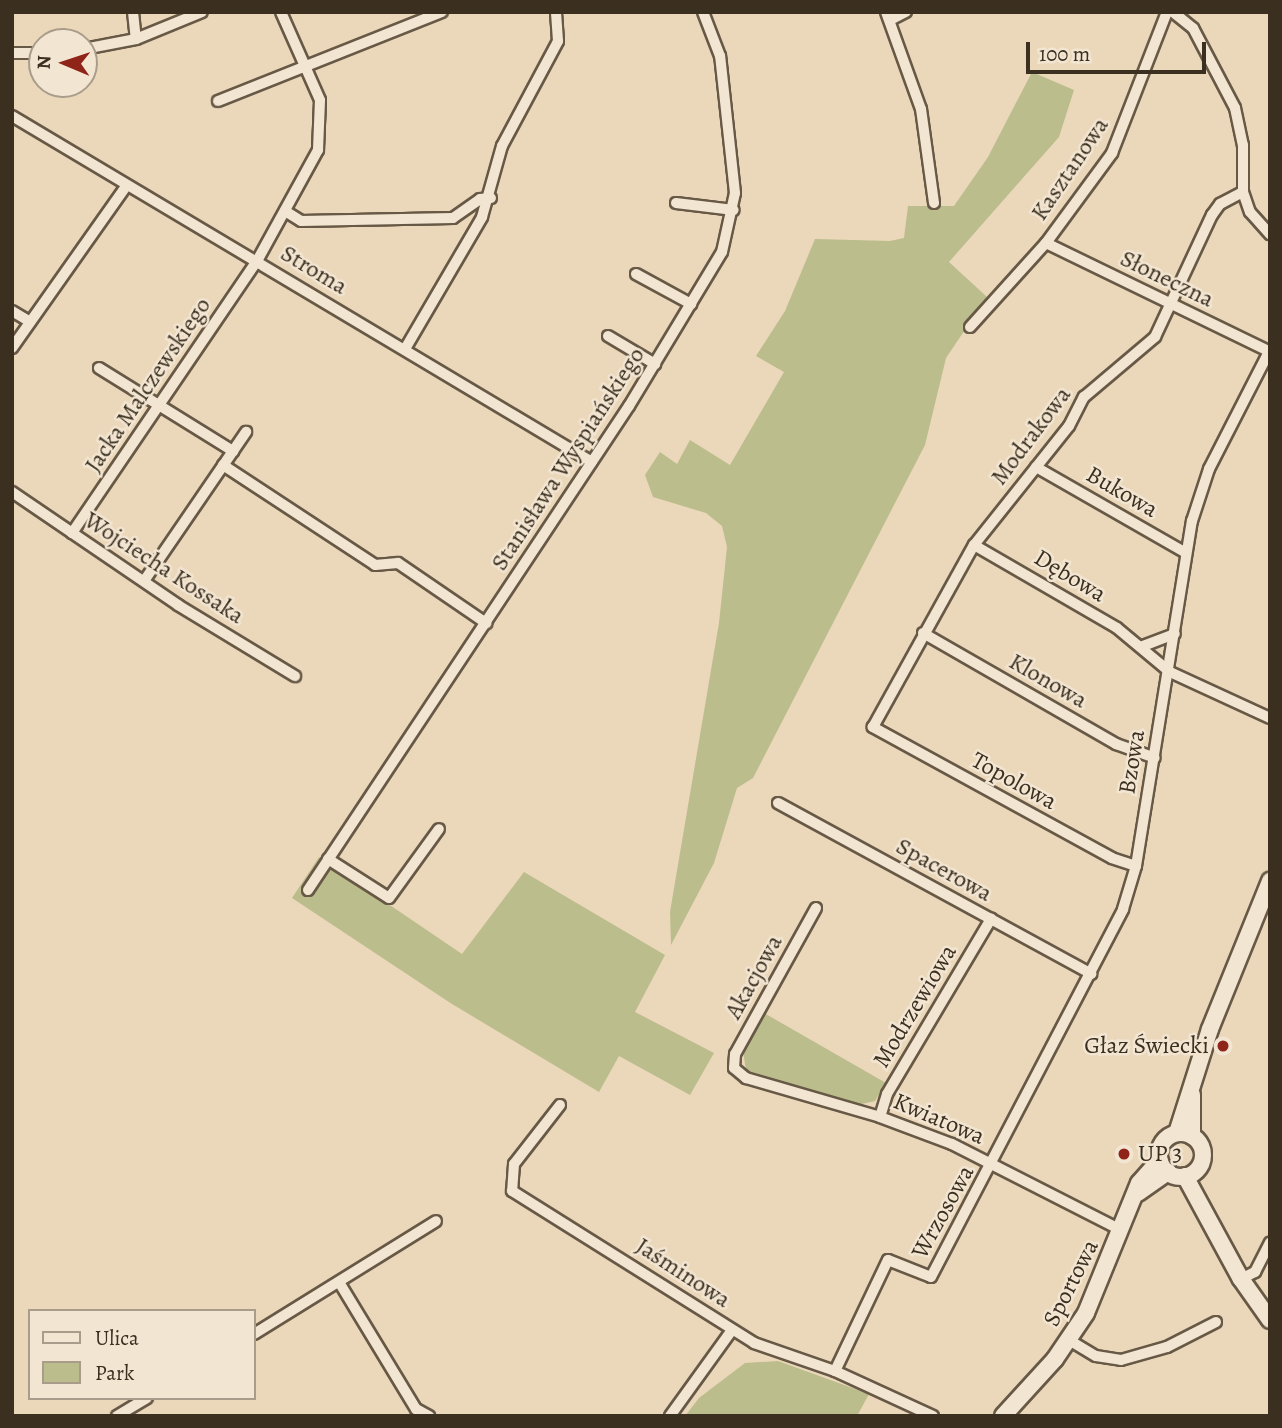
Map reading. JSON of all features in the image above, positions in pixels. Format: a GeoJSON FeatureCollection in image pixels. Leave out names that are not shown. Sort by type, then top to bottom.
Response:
{"type":"FeatureCollection","features":[{"type":"Feature","properties":{"kind":"street"},"geometry":{"type":"LineString","coordinates":[[132,12],[136,39]]}},
{"type":"Feature","properties":{"kind":"street"},"geometry":{"type":"LineString","coordinates":[[98,46],[136,39],[202,12]]}},
{"type":"Feature","properties":{"kind":"street","name":"Jacka Malczewskiego"},"geometry":{"type":"LineString","coordinates":[[72,533],[258,260],[312,166],[322,132],[320,100],[281,12]]}},
{"type":"Feature","properties":{"kind":"street"},"geometry":{"type":"LineString","coordinates":[[218,101],[442,12]]}},
{"type":"Feature","properties":{"kind":"street"},"geometry":{"type":"LineString","coordinates":[[405,349],[491,198],[502,146],[558,41],[556,12]]}},
{"type":"Feature","properties":{"kind":"street","name":"Stanisława Wyspiańskiego"},"geometry":{"type":"LineString","coordinates":[[308,890],[592,462],[722,252],[734,210],[720,56],[703,12]]}},
{"type":"Feature","properties":{"kind":"street"},"geometry":{"type":"LineString","coordinates":[[906,12],[888,16],[921,109],[934,203]]}},
{"type":"Feature","properties":{"kind":"street","name":"Kasztanowa"},"geometry":{"type":"LineString","coordinates":[[970,327],[1046,243],[1112,153],[1140,90],[1167,12]]}},
{"type":"Feature","properties":{"kind":"street"},"geometry":{"type":"LineString","coordinates":[[1173,12],[1193,28],[1235,108],[1243,145],[1243,192],[1250,212],[1270,234]]}},
{"type":"Feature","properties":{"kind":"street","name":"Stroma"},"geometry":{"type":"LineString","coordinates":[[12,116],[258,260],[592,462]]}},
{"type":"Feature","properties":{"kind":"street"},"geometry":{"type":"LineString","coordinates":[[12,348],[127,185]]}},
{"type":"Feature","properties":{"kind":"street","name":"Modrakowa"},"geometry":{"type":"LineString","coordinates":[[873,727],[974,545],[1069,426],[1084,397],[1155,337],[1212,215],[1220,204],[1243,192]]}},
{"type":"Feature","properties":{"kind":"street"},"geometry":{"type":"LineString","coordinates":[[285,211],[301,220],[453,218],[480,199],[491,198]]}},
{"type":"Feature","properties":{"kind":"street"},"geometry":{"type":"LineString","coordinates":[[676,203],[734,210]]}},
{"type":"Feature","properties":{"kind":"street","name":"Słoneczna"},"geometry":{"type":"LineString","coordinates":[[1046,243],[1269,352]]}},
{"type":"Feature","properties":{"kind":"street"},"geometry":{"type":"LineString","coordinates":[[636,274],[691,304]]}},
{"type":"Feature","properties":{"kind":"street"},"geometry":{"type":"LineString","coordinates":[[12,311],[30,322]]}},
{"type":"Feature","properties":{"kind":"street"},"geometry":{"type":"LineString","coordinates":[[608,336],[655,364]]}},
{"type":"Feature","properties":{"kind":"street","name":"Bzowa"},"geometry":{"type":"LineString","coordinates":[[993,1165],[1124,909],[1136,866],[1170,672],[1186,553],[1209,469],[1269,352]]}},
{"type":"Feature","properties":{"kind":"street"},"geometry":{"type":"LineString","coordinates":[[99,368],[233,450]]}},
{"type":"Feature","properties":{"kind":"street"},"geometry":{"type":"LineString","coordinates":[[144,581],[246,432]]}},
{"type":"Feature","properties":{"kind":"street"},"geometry":{"type":"LineString","coordinates":[[223,465],[375,565],[398,563],[486,623]]}},
{"type":"Feature","properties":{"kind":"street","name":"Bukowa"},"geometry":{"type":"LineString","coordinates":[[1036,467],[1186,553]]}},
{"type":"Feature","properties":{"kind":"street","name":"Wojciecha Kossaka"},"geometry":{"type":"LineString","coordinates":[[12,492],[144,581],[295,676]]}},
{"type":"Feature","properties":{"kind":"street","name":"Dębowa"},"geometry":{"type":"LineString","coordinates":[[974,545],[1143,646],[1170,672],[1270,718]]}},
{"type":"Feature","properties":{"kind":"street","name":"Klonowa"},"geometry":{"type":"LineString","coordinates":[[923,633],[1116,744],[1155,758]]}},
{"type":"Feature","properties":{"kind":"street"},"geometry":{"type":"LineString","coordinates":[[1143,646],[1174,634]]}},
{"type":"Feature","properties":{"kind":"street","name":"Topolowa"},"geometry":{"type":"LineString","coordinates":[[873,727],[1112,858],[1136,866]]}},
{"type":"Feature","properties":{"kind":"street","name":"Spacerowa"},"geometry":{"type":"LineString","coordinates":[[778,803],[1091,974]]}},
{"type":"Feature","properties":{"kind":"street"},"geometry":{"type":"LineString","coordinates":[[328,859],[389,898],[439,829]]}},
{"type":"Feature","properties":{"kind":"street"},"geometry":{"type":"LineString","coordinates":[[1185,1134],[1192,1092],[1210,1029],[1270,881]]}},
{"type":"Feature","properties":{"kind":"street","name":"Akacjowa"},"geometry":{"type":"LineString","coordinates":[[734,1068],[735,1054],[816,908]]}},
{"type":"Feature","properties":{"kind":"street","name":"Modrzewiowa"},"geometry":{"type":"LineString","coordinates":[[880,1116],[887,1094],[990,919]]}},
{"type":"Feature","properties":{"kind":"street","name":"Kwiatowa"},"geometry":{"type":"LineString","coordinates":[[734,1068],[746,1078],[880,1116],[993,1165],[1121,1230]]}},
{"type":"Feature","properties":{"kind":"street","name":"Jaśminowa"},"geometry":{"type":"LineString","coordinates":[[560,1105],[514,1164],[512,1191],[754,1343],[835,1371],[933,1416]]}},
{"type":"Feature","properties":{"kind":"street"},"geometry":{"type":"LineString","coordinates":[[1185,1134],[1162,1143],[1164,1166],[1191,1173]]}},
{"type":"Feature","properties":{"kind":"street"},"geometry":{"type":"LineString","coordinates":[[1185,1134],[1202,1151],[1191,1173]]}},
{"type":"Feature","properties":{"kind":"street","name":"Wrzosowa"},"geometry":{"type":"LineString","coordinates":[[835,1371],[888,1259],[931,1277],[993,1165]]}},
{"type":"Feature","properties":{"kind":"street","name":"Sportowa"},"geometry":{"type":"LineString","coordinates":[[1003,1416],[1069,1340],[1102,1282],[1138,1193],[1164,1166]]}},
{"type":"Feature","properties":{"kind":"street"},"geometry":{"type":"LineString","coordinates":[[1191,1173],[1241,1279],[1270,1320]]}},
{"type":"Feature","properties":{"kind":"street"},"geometry":{"type":"LineString","coordinates":[[256,1333],[436,1221]]}},
{"type":"Feature","properties":{"kind":"street"},"geometry":{"type":"LineString","coordinates":[[1241,1279],[1255,1272],[1270,1242]]}},
{"type":"Feature","properties":{"kind":"street"},"geometry":{"type":"LineString","coordinates":[[339,1282],[416,1409],[429,1416]]}},
{"type":"Feature","properties":{"kind":"street"},"geometry":{"type":"LineString","coordinates":[[1069,1340],[1096,1356],[1121,1360],[1167,1347],[1216,1322]]}},
{"type":"Feature","properties":{"kind":"street"},"geometry":{"type":"LineString","coordinates":[[670,1416],[732,1330]]}},
{"type":"Feature","properties":{"kind":"street"},"geometry":{"type":"LineString","coordinates":[[117,1416],[143,1400]]}},
{"type":"Feature","properties":{"kind":"street"},"geometry":{"type":"LineString","coordinates":[[405,1416],[416,1409]]}},
{"type":"Feature","properties":{"kind":"green space"},"geometry":{"type":"Polygon","coordinates":[[[1032,72],[1074,90],[1059,137],[949,262],[987,297],[946,358],[925,445],[753,778],[737,788],[714,863],[671,945],[670,912],[719,623],[727,547],[722,526],[706,513],[653,497],[645,475],[660,452],[677,464],[690,440],[730,465],[784,372],[756,356],[785,311],[815,239],[890,241],[904,238],[908,206],[954,206],[988,157],[1032,72]]]}},
{"type":"Feature","properties":{"kind":"green space"},"geometry":{"type":"Polygon","coordinates":[[[319,857],[462,954],[524,872],[665,955],[635,1012],[714,1053],[690,1095],[619,1056],[599,1092],[452,1004],[292,898],[319,857]]]}},
{"type":"Feature","properties":{"kind":"green space"},"geometry":{"type":"Polygon","coordinates":[[[764,1013],[886,1083],[875,1101],[857,1105],[746,1070],[743,1051],[764,1013]]]}},
{"type":"Feature","properties":{"kind":"green space"},"geometry":{"type":"Polygon","coordinates":[[[778,1361],[869,1394],[857,1416],[685,1416],[699,1398],[745,1363],[778,1361]]]}},
{"type":"Feature","properties":{"kind":"place","name":"Głaz Świecki"},"geometry":{"type":"Point","coordinates":[1223,1046]}},
{"type":"Feature","properties":{"kind":"place","name":"UP 3"},"geometry":{"type":"Point","coordinates":[1124,1154]}}]}
